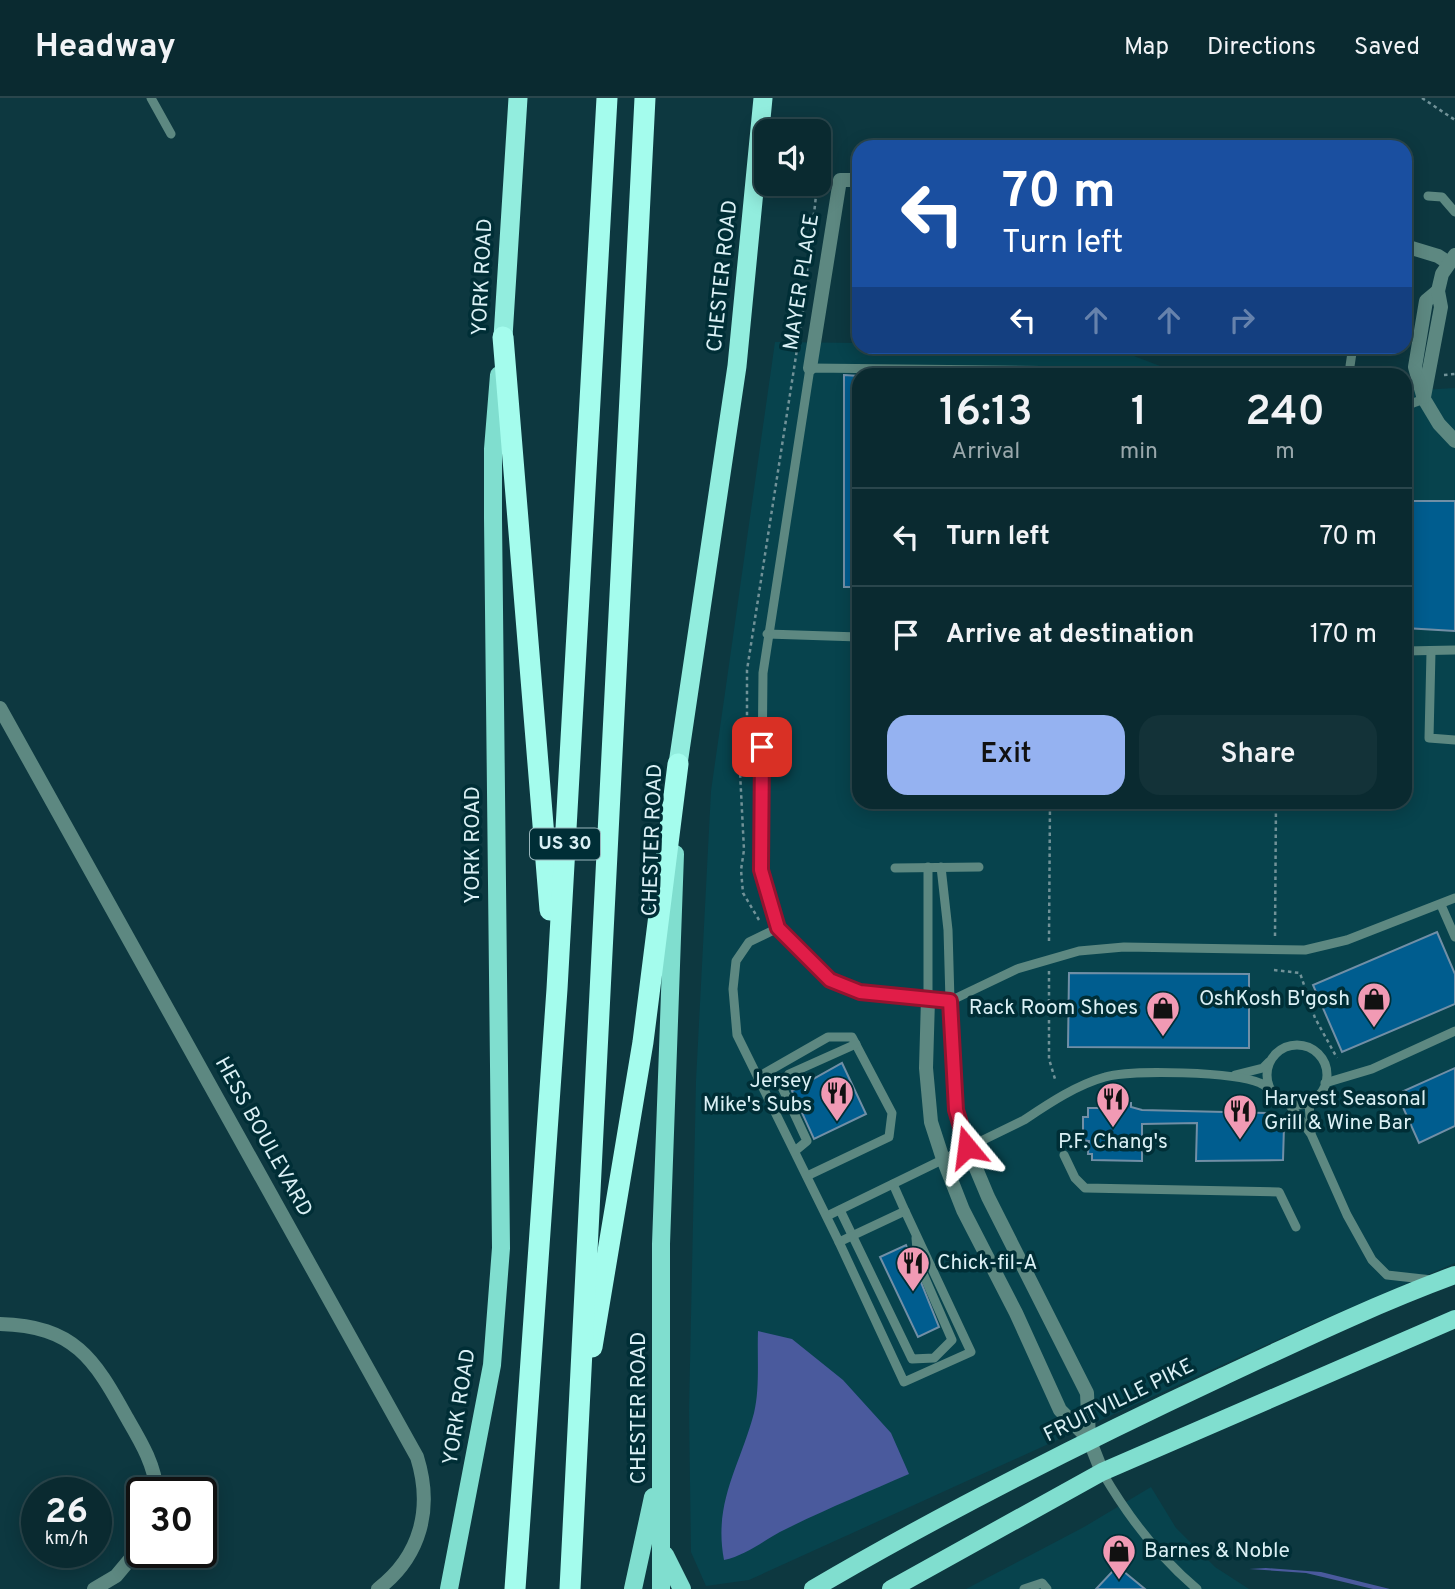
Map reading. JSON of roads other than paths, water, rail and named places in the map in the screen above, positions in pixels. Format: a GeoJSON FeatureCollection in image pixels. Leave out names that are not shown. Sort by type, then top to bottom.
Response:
{"type":"FeatureCollection","features":[{"type":"Feature","properties":{"kind":"highway","name":"YORK ROAD"},"geometry":{"type":"LineString","coordinates":[[503,337],[518,98]]}},
{"type":"Feature","properties":{"kind":"highway","name":"US 30"},"geometry":{"type":"LineString","coordinates":[[515,1589],[557,989],[607,98]]}},
{"type":"Feature","properties":{"kind":"highway","name":"US 30"},"geometry":{"type":"LineString","coordinates":[[570,1589],[645,98]]}},
{"type":"Feature","properties":{"kind":"highway"},"geometry":{"type":"LineString","coordinates":[[751,98],[754,126]]}},
{"type":"Feature","properties":{"kind":"highway","name":"CHESTER ROAD"},"geometry":{"type":"LineString","coordinates":[[760,119],[762,98]]}},
{"type":"Feature","properties":{"kind":"highway","name":"CHESTER ROAD"},"geometry":{"type":"LineString","coordinates":[[678,764],[737,366],[754,187]]}},
{"type":"Feature","properties":{"kind":"highway"},"geometry":{"type":"LineString","coordinates":[[503,337],[557,989]]}},
{"type":"Feature","properties":{"kind":"highway"},"geometry":{"type":"LineString","coordinates":[[577,1425],[608,1264],[643,1042],[678,764]]}},
{"type":"Feature","properties":{"kind":"main road","name":"YORK ROAD"},"geometry":{"type":"LineString","coordinates":[[450,1589],[492,1365],[501,1248],[493,449],[503,337]]}},
{"type":"Feature","properties":{"kind":"main road","name":"CHESTER ROAD"},"geometry":{"type":"LineString","coordinates":[[661,1589],[662,1244],[678,764]]}},
{"type":"Feature","properties":{"kind":"main road","name":"FRUITVILLE PIKE"},"geometry":{"type":"LineString","coordinates":[[813,1589],[895,1542],[1089,1439],[1295,1342],[1455,1275]]}},
{"type":"Feature","properties":{"kind":"main road"},"geometry":{"type":"LineString","coordinates":[[891,1589],[1102,1472],[1455,1319]]}},
{"type":"Feature","properties":{"kind":"main road"},"geometry":{"type":"LineString","coordinates":[[633,1589],[648,1529],[662,1437]]}},
{"type":"Feature","properties":{"kind":"main road"},"geometry":{"type":"LineString","coordinates":[[662,1548],[677,1585],[682,1589]]}},
{"type":"Feature","properties":{"kind":"street","name":"MAYER PLACE"},"geometry":{"type":"LineString","coordinates":[[810,368],[840,180],[852,180]]}},
{"type":"Feature","properties":{"kind":"street"},"geometry":{"type":"LineString","coordinates":[[1412,248],[1452,259],[1438,291],[1426,301],[1415,367],[1424,399],[1439,424],[1455,441]]}},
{"type":"Feature","properties":{"kind":"street","name":"HESS BOULEVARD"},"geometry":{"type":"LineString","coordinates":[[0,708],[417,1457],[425,1491],[421,1529],[400,1569],[378,1589]]}},
{"type":"Feature","properties":{"kind":"street"},"geometry":{"type":"LineString","coordinates":[[928,999],[927,1082],[931,1122],[943,1159],[963,1210],[1060,1410],[1089,1439]]}},
{"type":"Feature","properties":{"kind":"street"},"geometry":{"type":"LineString","coordinates":[[950,1001],[956,1110],[967,1147],[988,1198],[1087,1393],[1089,1439],[1102,1472]]}},
{"type":"Feature","properties":{"kind":"street"},"geometry":{"type":"LineString","coordinates":[[0,1324],[48,1332],[75,1345],[93,1361],[143,1447],[155,1477]]}},
{"type":"Feature","properties":{"kind":"street"},"geometry":{"type":"LineString","coordinates":[[94,1589],[116,1576],[126,1564]]}},
{"type":"Feature","properties":{"kind":"lane"},"geometry":{"type":"LineString","coordinates":[[151,98],[171,134]]}},
{"type":"Feature","properties":{"kind":"lane"},"geometry":{"type":"LineString","coordinates":[[1428,196],[1442,197],[1455,212]]}},
{"type":"Feature","properties":{"kind":"lane"},"geometry":{"type":"LineString","coordinates":[[1350,366],[1352,354]]}},
{"type":"Feature","properties":{"kind":"lane"},"geometry":{"type":"LineString","coordinates":[[852,368],[810,368],[763,673],[761,870],[778,928],[830,980],[860,992],[950,1001],[1017,969],[1079,951],[1124,947],[1305,950],[1327,947],[1455,898]]}},
{"type":"Feature","properties":{"kind":"lane"},"geometry":{"type":"LineString","coordinates":[[1412,403],[1424,399]]}},
{"type":"Feature","properties":{"kind":"lane"},"geometry":{"type":"LineString","coordinates":[[767,634],[852,637]]}},
{"type":"Feature","properties":{"kind":"lane"},"geometry":{"type":"LineString","coordinates":[[1412,652],[1455,650]]}},
{"type":"Feature","properties":{"kind":"lane"},"geometry":{"type":"LineString","coordinates":[[1431,652],[1429,738],[1455,740]]}},
{"type":"Feature","properties":{"kind":"lane"},"geometry":{"type":"LineString","coordinates":[[895,867],[979,867]]}},
{"type":"Feature","properties":{"kind":"lane"},"geometry":{"type":"LineString","coordinates":[[928,867],[928,999]]}},
{"type":"Feature","properties":{"kind":"lane"},"geometry":{"type":"LineString","coordinates":[[942,867],[948,930],[950,1001]]}},
{"type":"Feature","properties":{"kind":"lane"},"geometry":{"type":"LineString","coordinates":[[1441,905],[1455,937]]}},
{"type":"Feature","properties":{"kind":"lane"},"geometry":{"type":"LineString","coordinates":[[778,928],[748,942],[736,961],[733,989],[737,1035],[827,1216],[904,1382],[971,1352],[893,1184]]}},
{"type":"Feature","properties":{"kind":"lane"},"geometry":{"type":"LineString","coordinates":[[1325,1083],[1355,1074],[1455,1031]]}},
{"type":"Feature","properties":{"kind":"lane"},"geometry":{"type":"LineString","coordinates":[[758,1077],[828,1037],[852,1037],[892,1113],[889,1137],[807,1176]]}},
{"type":"Feature","properties":{"kind":"lane"},"geometry":{"type":"LineString","coordinates":[[795,1151],[807,1140],[781,1085],[789,1074],[856,1044]]}},
{"type":"Feature","properties":{"kind":"lane"},"geometry":{"type":"LineString","coordinates":[[1233,1076],[1263,1068],[1282,1048],[1301,1045],[1310,1048],[1331,1069],[1355,1074]]}},
{"type":"Feature","properties":{"kind":"lane"},"geometry":{"type":"LineString","coordinates":[[1269,1062],[1267,1078],[1272,1093]]}},
{"type":"Feature","properties":{"kind":"lane"},"geometry":{"type":"LineString","coordinates":[[1289,1104],[1308,1102],[1322,1091],[1325,1083],[1324,1062]]}},
{"type":"Feature","properties":{"kind":"lane"},"geometry":{"type":"LineString","coordinates":[[827,1216],[1104,1077],[1133,1073],[1233,1076],[1259,1082],[1289,1104],[1311,1134],[1342,1205],[1367,1252],[1388,1275],[1437,1281]]}},
{"type":"Feature","properties":{"kind":"lane"},"geometry":{"type":"LineString","coordinates":[[1308,1102],[1311,1134]]}},
{"type":"Feature","properties":{"kind":"lane"},"geometry":{"type":"LineString","coordinates":[[1064,1154],[1075,1178],[1085,1188],[1279,1192],[1296,1227]]}},
{"type":"Feature","properties":{"kind":"lane"},"geometry":{"type":"LineString","coordinates":[[839,1210],[912,1359],[934,1358],[952,1340],[918,1262],[916,1233]]}},
{"type":"Feature","properties":{"kind":"lane"},"geometry":{"type":"LineString","coordinates":[[839,1242],[905,1211]]}},
{"type":"Feature","properties":{"kind":"lane"},"geometry":{"type":"LineString","coordinates":[[1102,1472],[1133,1520],[1197,1589]]}},
{"type":"Feature","properties":{"kind":"lane"},"geometry":{"type":"LineString","coordinates":[[1186,1580],[1191,1589]]}},
{"type":"Feature","properties":{"kind":"lane"},"geometry":{"type":"LineString","coordinates":[[1024,1589],[1042,1583],[1047,1589]]}},
{"type":"Feature","properties":{"kind":"water"},"geometry":{"type":"Polygon","coordinates":[[[758,1331],[792,1339],[843,1380],[891,1433],[909,1474],[816,1514],[724,1560],[722,1520],[725,1502],[756,1403],[758,1331]]]}},
{"type":"Feature","properties":{"kind":"water"},"geometry":{"type":"Polygon","coordinates":[[[1249,1569],[1321,1572],[1390,1589],[1373,1589],[1306,1573],[1249,1569]]]}},
{"type":"Feature","properties":{"kind":"place","name":"OshKosh B'gosh"},"geometry":{"type":"Point","coordinates":[1374,1029]}},
{"type":"Feature","properties":{"kind":"place","name":"Rack Room Shoes"},"geometry":{"type":"Point","coordinates":[1163,1038]}},
{"type":"Feature","properties":{"kind":"place","name":"Jersey Mike's Subs"},"geometry":{"type":"Point","coordinates":[837,1123]}},
{"type":"Feature","properties":{"kind":"place","name":"P.F. Chang's"},"geometry":{"type":"Point","coordinates":[1113,1129]}},
{"type":"Feature","properties":{"kind":"place","name":"Harvest Seasonal Grill & Wine Bar"},"geometry":{"type":"Point","coordinates":[1240,1141]}},
{"type":"Feature","properties":{"kind":"place","name":"Chick-fil-A"},"geometry":{"type":"Point","coordinates":[913,1293]}},
{"type":"Feature","properties":{"kind":"place","name":"Barnes & Noble"},"geometry":{"type":"Point","coordinates":[1119,1581]}}]}
